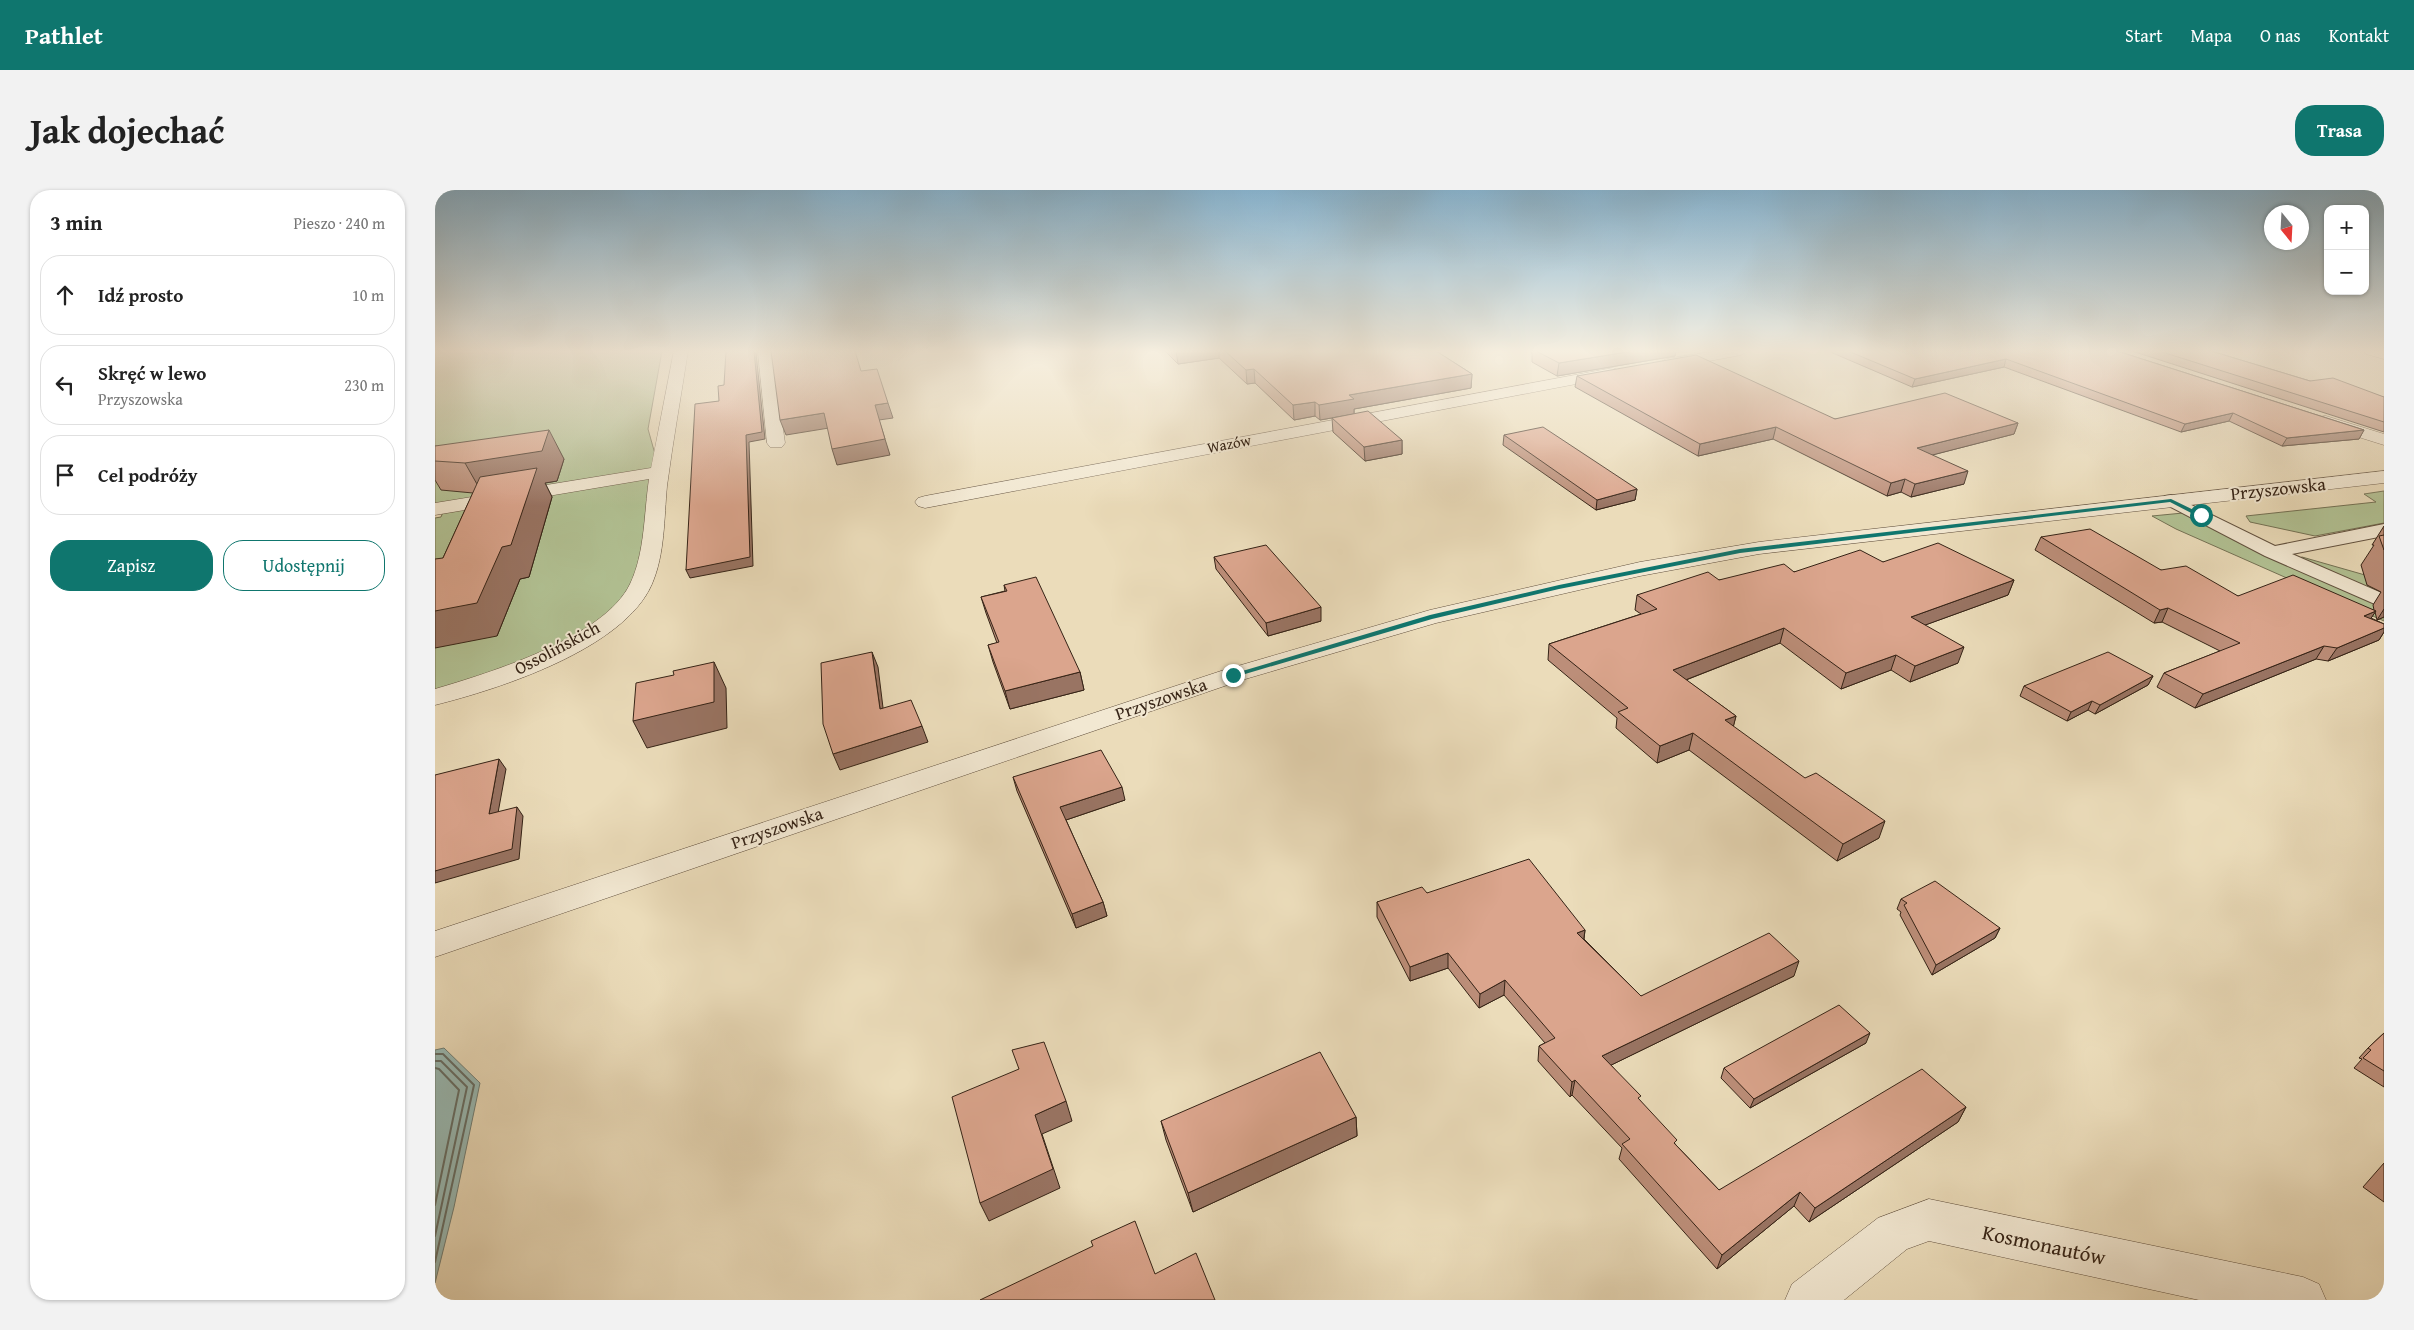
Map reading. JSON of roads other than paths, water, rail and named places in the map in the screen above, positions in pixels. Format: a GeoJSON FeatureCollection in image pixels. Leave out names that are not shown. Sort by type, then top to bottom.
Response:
{"type":"FeatureCollection","features":[{"type":"Feature","properties":{"kind":"street","name":"Ossolińskich"},"geometry":{"type":"LineString","coordinates":[[435,697],[486,683],[551,655],[600,628],[626,605],[641,584],[651,538],[672,403]]}},
{"type":"Feature","properties":{"kind":"street"},"geometry":{"type":"LineString","coordinates":[[771,403],[776,443]]}},
{"type":"Feature","properties":{"kind":"street","name":"Wazów"},"geometry":{"type":"LineString","coordinates":[[925,502],[1456,403]]}},
{"type":"Feature","properties":{"kind":"street"},"geometry":{"type":"LineString","coordinates":[[2311,416],[2384,440]]}},
{"type":"Feature","properties":{"kind":"street"},"geometry":{"type":"LineString","coordinates":[[435,528],[440,508],[660,472]]}},
{"type":"Feature","properties":{"kind":"street","name":"Przyszowska"},"geometry":{"type":"LineString","coordinates":[[435,944],[1233,675],[1430,618],[1559,587],[1740,551],[2384,477]]}},
{"type":"Feature","properties":{"kind":"street"},"geometry":{"type":"LineString","coordinates":[[2171,500],[2272,552],[2384,602]]}},
{"type":"Feature","properties":{"kind":"street"},"geometry":{"type":"LineString","coordinates":[[2272,552],[2384,530]]}},
{"type":"Feature","properties":{"kind":"street","name":"Kosmonautów"},"geometry":{"type":"LineString","coordinates":[[1808,1300],[1893,1233],[1929,1220],[2303,1300]]}},
{"type":"Feature","properties":{"kind":"water"},"geometry":{"type":"Polygon","coordinates":[[[444,1048],[480,1083],[454,1207],[435,1283],[435,1050],[444,1048]]]}}]}
